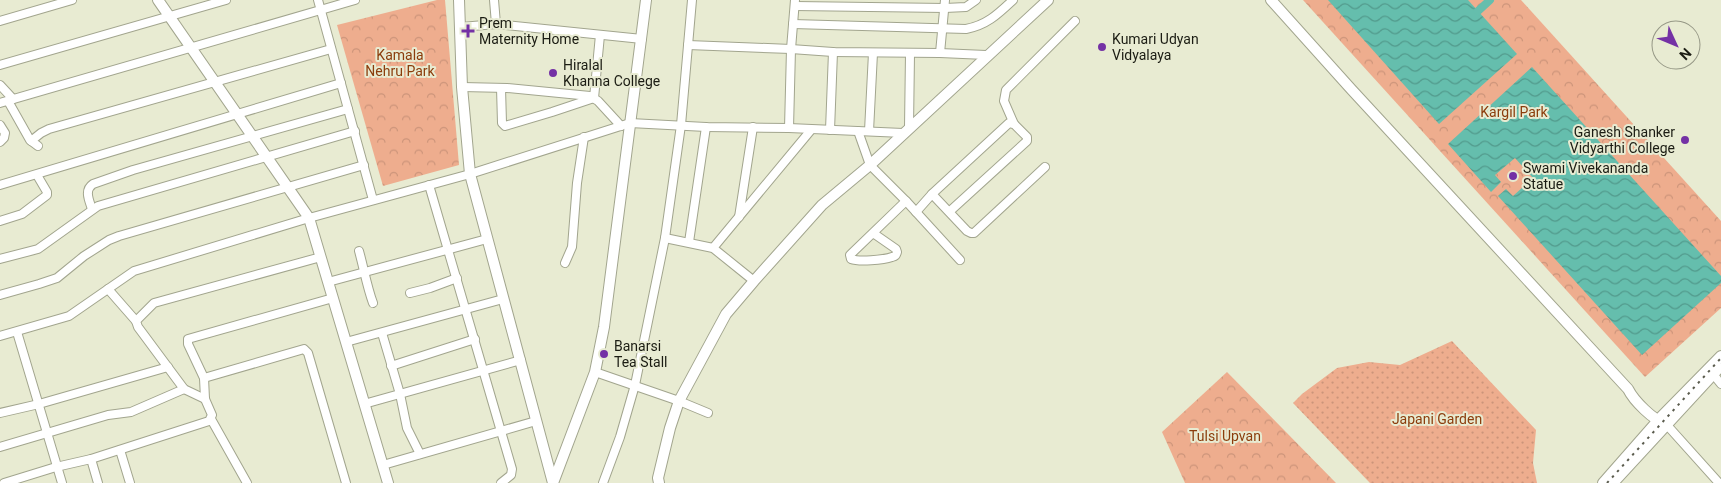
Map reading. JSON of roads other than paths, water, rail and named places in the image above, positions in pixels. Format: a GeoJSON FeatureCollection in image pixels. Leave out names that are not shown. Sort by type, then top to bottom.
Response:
{"type":"FeatureCollection","features":[{"type":"Feature","properties":{"kind":"street"},"geometry":{"type":"LineString","coordinates":[[0,21],[45,4],[72,0]]}},
{"type":"Feature","properties":{"kind":"street"},"geometry":{"type":"LineString","coordinates":[[158,0],[309,218],[388,483]]}},
{"type":"Feature","properties":{"kind":"street"},"geometry":{"type":"LineString","coordinates":[[0,64],[226,0]]}},
{"type":"Feature","properties":{"kind":"street"},"geometry":{"type":"LineString","coordinates":[[318,0],[373,200]]}},
{"type":"Feature","properties":{"kind":"street"},"geometry":{"type":"LineString","coordinates":[[7,101],[355,0]]}},
{"type":"Feature","properties":{"kind":"street"},"geometry":{"type":"LineString","coordinates":[[459,0],[462,87],[470,174],[553,483]]}},
{"type":"Feature","properties":{"kind":"street"},"geometry":{"type":"LineString","coordinates":[[494,0],[496,24]]}},
{"type":"Feature","properties":{"kind":"street"},"geometry":{"type":"LineString","coordinates":[[553,483],[595,372],[604,327],[625,124],[642,39],[646,0]]}},
{"type":"Feature","properties":{"kind":"street"},"geometry":{"type":"LineString","coordinates":[[602,483],[620,437],[635,385],[666,238],[680,125],[692,0]]}},
{"type":"Feature","properties":{"kind":"street"},"geometry":{"type":"LineString","coordinates":[[789,128],[791,49],[795,3],[945,4],[966,7],[976,0]]}},
{"type":"Feature","properties":{"kind":"street"},"geometry":{"type":"LineString","coordinates":[[793,24],[943,30],[966,29],[980,26],[992,19],[1013,0]]}},
{"type":"Feature","properties":{"kind":"street"},"geometry":{"type":"LineString","coordinates":[[659,483],[658,478],[670,428],[679,401],[726,314],[822,206],[1048,0]]}},
{"type":"Feature","properties":{"kind":"street"},"geometry":{"type":"LineString","coordinates":[[1271,0],[1628,389],[1662,421],[1720,483]]}},
{"type":"Feature","properties":{"kind":"street"},"geometry":{"type":"LineString","coordinates":[[940,53],[945,4]]}},
{"type":"Feature","properties":{"kind":"street"},"geometry":{"type":"LineString","coordinates":[[949,212],[1024,144],[1027,137],[1014,124],[1004,101],[1006,90],[1075,21]]}},
{"type":"Feature","properties":{"kind":"street"},"geometry":{"type":"LineString","coordinates":[[461,26],[496,24],[642,39]]}},
{"type":"Feature","properties":{"kind":"street"},"geometry":{"type":"LineString","coordinates":[[594,98],[600,35]]}},
{"type":"Feature","properties":{"kind":"street"},"geometry":{"type":"LineString","coordinates":[[688,45],[834,52],[940,53],[986,56]]}},
{"type":"Feature","properties":{"kind":"street"},"geometry":{"type":"LineString","coordinates":[[31,141],[49,129],[331,49]]}},
{"type":"Feature","properties":{"kind":"street"},"geometry":{"type":"LineString","coordinates":[[830,130],[834,52]]}},
{"type":"Feature","properties":{"kind":"street"},"geometry":{"type":"LineString","coordinates":[[869,131],[873,53]]}},
{"type":"Feature","properties":{"kind":"street"},"geometry":{"type":"LineString","coordinates":[[906,130],[910,54]]}},
{"type":"Feature","properties":{"kind":"street"},"geometry":{"type":"LineString","coordinates":[[0,185],[341,83]]}},
{"type":"Feature","properties":{"kind":"street"},"geometry":{"type":"LineString","coordinates":[[0,85],[7,101],[31,141],[38,146]]}},
{"type":"Feature","properties":{"kind":"street"},"geometry":{"type":"LineString","coordinates":[[462,87],[501,88],[585,95],[594,98],[625,124]]}},
{"type":"Feature","properties":{"kind":"street"},"geometry":{"type":"LineString","coordinates":[[501,88],[502,123],[505,126],[594,98]]}},
{"type":"Feature","properties":{"kind":"street"},"geometry":{"type":"LineString","coordinates":[[92,209],[87,191],[93,184],[132,170],[348,108]]}},
{"type":"Feature","properties":{"kind":"street"},"geometry":{"type":"LineString","coordinates":[[916,212],[932,194],[1005,126],[1009,123],[1014,124]]}},
{"type":"Feature","properties":{"kind":"street"},"geometry":{"type":"LineString","coordinates":[[0,336],[69,316],[134,271],[309,218],[470,174],[625,124],[858,131],[906,130]]}},
{"type":"Feature","properties":{"kind":"street"},"geometry":{"type":"LineString","coordinates":[[0,126],[5,133],[4,138],[0,142]]}},
{"type":"Feature","properties":{"kind":"street"},"geometry":{"type":"LineString","coordinates":[[689,242],[706,127]]}},
{"type":"Feature","properties":{"kind":"street"},"geometry":{"type":"LineString","coordinates":[[739,218],[753,127]]}},
{"type":"Feature","properties":{"kind":"street"},"geometry":{"type":"LineString","coordinates":[[713,248],[812,130]]}},
{"type":"Feature","properties":{"kind":"street"},"geometry":{"type":"LineString","coordinates":[[858,131],[870,164],[960,260]]}},
{"type":"Feature","properties":{"kind":"street"},"geometry":{"type":"LineString","coordinates":[[0,259],[38,248],[92,209],[267,156],[355,132]]}},
{"type":"Feature","properties":{"kind":"street"},"geometry":{"type":"LineString","coordinates":[[565,263],[572,247],[579,168],[584,137]]}},
{"type":"Feature","properties":{"kind":"street"},"geometry":{"type":"LineString","coordinates":[[0,295],[57,278],[84,256],[119,236],[364,165]]}},
{"type":"Feature","properties":{"kind":"street"},"geometry":{"type":"LineString","coordinates":[[932,194],[967,231],[974,233],[1045,167]]}},
{"type":"Feature","properties":{"kind":"street"},"geometry":{"type":"LineString","coordinates":[[0,221],[29,210],[47,195],[37,174]]}},
{"type":"Feature","properties":{"kind":"street"},"geometry":{"type":"LineString","coordinates":[[429,184],[512,472],[501,483]]}},
{"type":"Feature","properties":{"kind":"street"},"geometry":{"type":"LineString","coordinates":[[873,233],[896,249],[896,255],[873,260],[851,259],[850,255],[873,233],[906,202]]}},
{"type":"Feature","properties":{"kind":"street"},"geometry":{"type":"LineString","coordinates":[[666,238],[713,248],[754,281]]}},
{"type":"Feature","properties":{"kind":"street"},"geometry":{"type":"LineString","coordinates":[[328,282],[487,239]]}},
{"type":"Feature","properties":{"kind":"street"},"geometry":{"type":"LineString","coordinates":[[358,251],[373,303]]}},
{"type":"Feature","properties":{"kind":"street"},"geometry":{"type":"LineString","coordinates":[[136,321],[154,302],[321,257]]}},
{"type":"Feature","properties":{"kind":"street"},"geometry":{"type":"LineString","coordinates":[[410,292],[430,288],[457,278]]}},
{"type":"Feature","properties":{"kind":"street"},"geometry":{"type":"LineString","coordinates":[[108,289],[136,321],[184,389],[205,399]]}},
{"type":"Feature","properties":{"kind":"street"},"geometry":{"type":"LineString","coordinates":[[247,483],[211,419],[212,411],[205,399],[204,378],[188,344],[188,338],[333,298]]}},
{"type":"Feature","properties":{"kind":"street"},"geometry":{"type":"LineString","coordinates":[[346,342],[503,299]]}},
{"type":"Feature","properties":{"kind":"street"},"geometry":{"type":"LineString","coordinates":[[17,332],[62,483]]}},
{"type":"Feature","properties":{"kind":"street"},"geometry":{"type":"LineString","coordinates":[[382,333],[400,394],[407,428],[420,454]]}},
{"type":"Feature","properties":{"kind":"street"},"geometry":{"type":"LineString","coordinates":[[391,366],[475,339]]}},
{"type":"Feature","properties":{"kind":"street"},"geometry":{"type":"LineString","coordinates":[[204,378],[304,349],[308,353],[346,483]]}},
{"type":"Feature","properties":{"kind":"street"},"geometry":{"type":"LineString","coordinates":[[1603,483],[1721,356]]}},
{"type":"Feature","properties":{"kind":"street"},"geometry":{"type":"LineString","coordinates":[[364,404],[521,360]]}},
{"type":"Feature","properties":{"kind":"street"},"geometry":{"type":"LineString","coordinates":[[1619,481],[1662,421],[1721,366]]}},
{"type":"Feature","properties":{"kind":"street"},"geometry":{"type":"LineString","coordinates":[[0,413],[39,404],[168,367]]}},
{"type":"Feature","properties":{"kind":"street"},"geometry":{"type":"LineString","coordinates":[[595,372],[708,413]]}},
{"type":"Feature","properties":{"kind":"street"},"geometry":{"type":"LineString","coordinates":[[1713,374],[1721,384]]}},
{"type":"Feature","properties":{"kind":"street"},"geometry":{"type":"LineString","coordinates":[[0,446],[108,415],[131,412],[184,389]]}},
{"type":"Feature","properties":{"kind":"street"},"geometry":{"type":"LineString","coordinates":[[4,483],[120,450],[204,423],[211,419]]}},
{"type":"Feature","properties":{"kind":"street"},"geometry":{"type":"LineString","coordinates":[[383,465],[536,420]]}},
{"type":"Feature","properties":{"kind":"street"},"geometry":{"type":"LineString","coordinates":[[120,450],[130,483]]}},
{"type":"Feature","properties":{"kind":"street"},"geometry":{"type":"LineString","coordinates":[[91,458],[98,483]]}},
{"type":"Feature","properties":{"kind":"water"},"geometry":{"type":"Polygon","coordinates":[[[1328,0],[1468,0],[1517,54],[1439,124],[1328,0]]]}},
{"type":"Feature","properties":{"kind":"water"},"geometry":{"type":"Polygon","coordinates":[[[1532,67],[1721,276],[1721,283],[1642,355],[1498,196],[1506,189],[1513,196],[1533,178],[1515,158],[1495,175],[1501,182],[1491,192],[1448,144],[1532,67]]]}},
{"type":"Feature","properties":{"kind":"waterway"},"geometry":{"type":"LineString","coordinates":[[1478,11],[1490,0]]}},
{"type":"Feature","properties":{"kind":"railway"},"geometry":{"type":"LineString","coordinates":[[1607,483],[1721,358]]}},
{"type":"Feature","properties":{"kind":"place","name":"Prem Maternity Home"},"geometry":{"type":"Point","coordinates":[468,31]}},
{"type":"Feature","properties":{"kind":"place","name":"Kumari Udyan Vidyalaya"},"geometry":{"type":"Point","coordinates":[1102,47]}},
{"type":"Feature","properties":{"kind":"place","name":"Hiralal Khanna College"},"geometry":{"type":"Point","coordinates":[553,73]}},
{"type":"Feature","properties":{"kind":"place","name":"Ganesh Shanker Vidyarthi College"},"geometry":{"type":"Point","coordinates":[1685,140]}},
{"type":"Feature","properties":{"kind":"place","name":"Swami Vivekananda Statue"},"geometry":{"type":"Point","coordinates":[1513,176]}},
{"type":"Feature","properties":{"kind":"place","name":"Banarsi Tea Stall"},"geometry":{"type":"Point","coordinates":[604,354]}},
{"type":"Feature","properties":{"kind":"park label","name":"Kamala Nehru Park"},"geometry":{"type":"Point","coordinates":[400,64]}},
{"type":"Feature","properties":{"kind":"park label","name":"Kargil Park"},"geometry":{"type":"Point","coordinates":[1514,112]}},
{"type":"Feature","properties":{"kind":"park label","name":"Japani Garden"},"geometry":{"type":"Point","coordinates":[1437,419]}},
{"type":"Feature","properties":{"kind":"park label","name":"Tulsi Upvan"},"geometry":{"type":"Point","coordinates":[1225,436]}}]}
